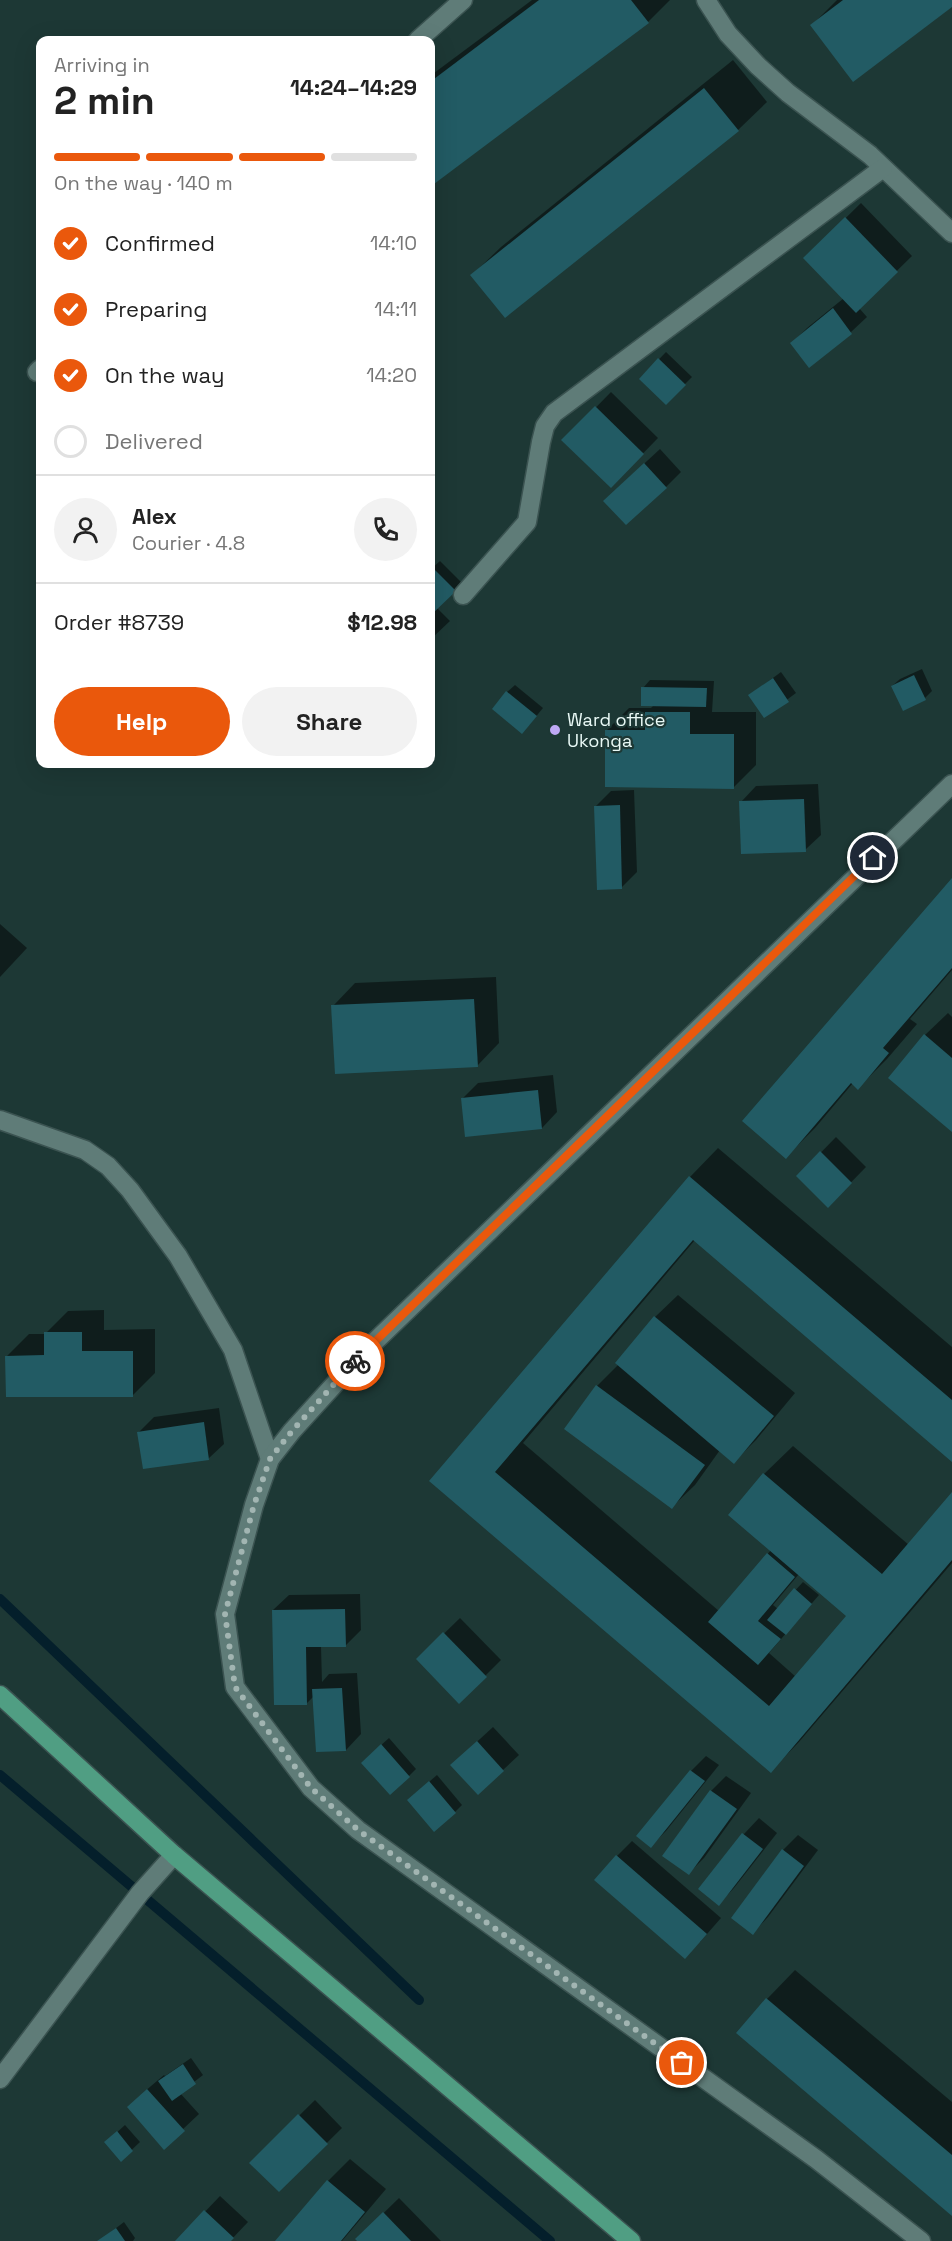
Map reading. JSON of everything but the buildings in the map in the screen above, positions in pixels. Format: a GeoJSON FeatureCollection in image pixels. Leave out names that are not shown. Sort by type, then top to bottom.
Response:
{"type":"FeatureCollection","features":[{"type":"Feature","properties":{"kind":"main road"},"geometry":{"type":"LineString","coordinates":[[0,1695],[174,1855],[631,2241]]}},
{"type":"Feature","properties":{"kind":"street"},"geometry":{"type":"LineString","coordinates":[[422,36],[463,0]]}},
{"type":"Feature","properties":{"kind":"street"},"geometry":{"type":"LineString","coordinates":[[706,0],[728,34],[758,66],[883,168],[952,233]]}},
{"type":"Feature","properties":{"kind":"street"},"geometry":{"type":"LineString","coordinates":[[463,595],[527,522],[541,442],[545,426],[554,413],[883,168]]}},
{"type":"Feature","properties":{"kind":"street"},"geometry":{"type":"LineString","coordinates":[[921,2241],[806,2152],[358,1830],[311,1788],[235,1687],[225,1614],[254,1505],[270,1459],[292,1431],[362,1354],[952,784]]}},
{"type":"Feature","properties":{"kind":"street"},"geometry":{"type":"LineString","coordinates":[[0,1120],[86,1150],[108,1166],[130,1190],[178,1256],[233,1350],[270,1459]]}},
{"type":"Feature","properties":{"kind":"street"},"geometry":{"type":"LineString","coordinates":[[0,2079],[140,1893],[174,1855]]}},
{"type":"Feature","properties":{"kind":"waterway"},"geometry":{"type":"LineString","coordinates":[[0,1599],[419,2000]]}},
{"type":"Feature","properties":{"kind":"waterway"},"geometry":{"type":"LineString","coordinates":[[0,1775],[550,2241]]}},
{"type":"Feature","properties":{"kind":"way so far"},"geometry":{"type":"LineString","coordinates":[[355,1361],[270,1459],[254,1505],[225,1614],[235,1687],[311,1788],[358,1830],[682,2063]]}},
{"type":"Feature","properties":{"kind":"place","name":"Ward office Ukonga"},"geometry":{"type":"Point","coordinates":[555,730]}},
{"type":"Feature","properties":{"kind":"route"},"geometry":{"type":"LineString","coordinates":[[355,1361],[873,858]]}}]}
